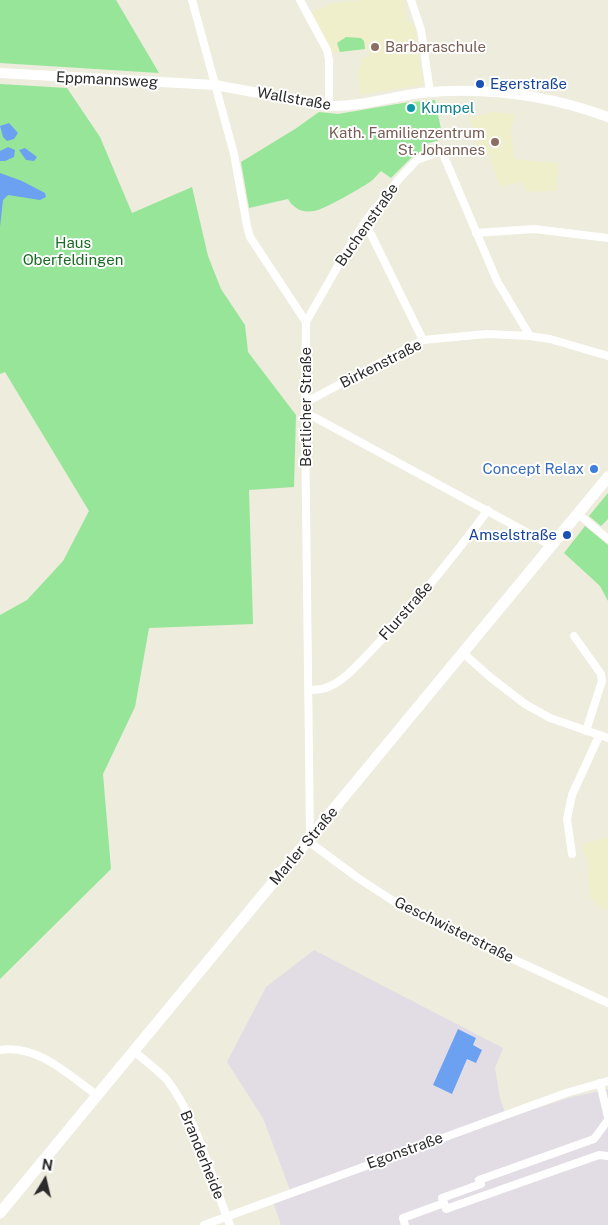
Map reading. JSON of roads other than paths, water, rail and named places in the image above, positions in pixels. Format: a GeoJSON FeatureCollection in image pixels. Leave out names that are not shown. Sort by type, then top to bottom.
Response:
{"type":"FeatureCollection","features":[{"type":"Feature","properties":{"kind":"main road","name":"Marler Straße"},"geometry":{"type":"LineString","coordinates":[[0,1213],[135,1052],[608,477]]}},
{"type":"Feature","properties":{"kind":"street"},"geometry":{"type":"LineString","coordinates":[[192,0],[234,154],[250,237],[306,322]]}},
{"type":"Feature","properties":{"kind":"street"},"geometry":{"type":"LineString","coordinates":[[300,0],[327,50],[330,60],[329,106]]}},
{"type":"Feature","properties":{"kind":"street"},"geometry":{"type":"LineString","coordinates":[[412,0],[421,30],[430,92]]}},
{"type":"Feature","properties":{"kind":"street","name":"Eppmannsweg"},"geometry":{"type":"LineString","coordinates":[[0,74],[215,85]]}},
{"type":"Feature","properties":{"kind":"street","name":"Wallstraße"},"geometry":{"type":"LineString","coordinates":[[215,85],[329,106],[347,107],[430,92],[498,90],[534,96],[608,117]]}},
{"type":"Feature","properties":{"kind":"street","name":"Buchenstraße"},"geometry":{"type":"LineString","coordinates":[[306,322],[365,222],[399,179],[417,160],[438,152],[442,154],[476,233]]}},
{"type":"Feature","properties":{"kind":"street"},"geometry":{"type":"LineString","coordinates":[[365,222],[423,340]]}},
{"type":"Feature","properties":{"kind":"street"},"geometry":{"type":"LineString","coordinates":[[530,336],[497,281],[476,233],[534,230],[608,238]]}},
{"type":"Feature","properties":{"kind":"street","name":"Bertlicher Straße"},"geometry":{"type":"LineString","coordinates":[[306,322],[305,414],[309,840]]}},
{"type":"Feature","properties":{"kind":"street","name":"Birkenstraße"},"geometry":{"type":"LineString","coordinates":[[305,399],[312,399],[423,340],[487,334],[530,336],[550,339],[608,356]]}},
{"type":"Feature","properties":{"kind":"street"},"geometry":{"type":"LineString","coordinates":[[305,414],[488,510],[552,546]]}},
{"type":"Feature","properties":{"kind":"street","name":"Flurstraße"},"geometry":{"type":"LineString","coordinates":[[309,690],[329,687],[357,665],[400,619],[457,552],[488,510]]}},
{"type":"Feature","properties":{"kind":"street"},"geometry":{"type":"LineString","coordinates":[[578,514],[608,539]]}},
{"type":"Feature","properties":{"kind":"street"},"geometry":{"type":"LineString","coordinates":[[574,636],[601,674],[602,681],[586,731]]}},
{"type":"Feature","properties":{"kind":"street"},"geometry":{"type":"LineString","coordinates":[[463,653],[525,704],[550,718],[608,738]]}},
{"type":"Feature","properties":{"kind":"street"},"geometry":{"type":"LineString","coordinates":[[572,854],[567,819],[572,795],[599,736]]}},
{"type":"Feature","properties":{"kind":"street","name":"Geschwisterstraße"},"geometry":{"type":"LineString","coordinates":[[309,840],[358,878],[407,910],[608,1003]]}},
{"type":"Feature","properties":{"kind":"street"},"geometry":{"type":"LineString","coordinates":[[0,1050],[6,1049],[28,1053],[46,1059],[98,1096]]}},
{"type":"Feature","properties":{"kind":"street","name":"Branderheide"},"geometry":{"type":"LineString","coordinates":[[135,1052],[166,1079],[179,1099],[193,1125],[230,1225]]}},
{"type":"Feature","properties":{"kind":"street"},"geometry":{"type":"LineString","coordinates":[[604,1082],[608,1118],[594,1139],[479,1180],[481,1184],[442,1198],[446,1209],[599,1154],[608,1156]]}},
{"type":"Feature","properties":{"kind":"street","name":"Egonstraße"},"geometry":{"type":"LineString","coordinates":[[204,1225],[558,1096],[604,1082]]}},
{"type":"Feature","properties":{"kind":"street"},"geometry":{"type":"LineString","coordinates":[[405,1225],[403,1218],[444,1203]]}},
{"type":"Feature","properties":{"kind":"water"},"geometry":{"type":"Polygon","coordinates":[[[9,123],[18,133],[14,139],[7,141],[3,137],[0,126],[9,123]]]}},
{"type":"Feature","properties":{"kind":"water"},"geometry":{"type":"Polygon","coordinates":[[[8,147],[15,150],[14,157],[0,161],[0,151],[8,147]]]}},
{"type":"Feature","properties":{"kind":"water"},"geometry":{"type":"Polygon","coordinates":[[[25,148],[37,157],[34,161],[26,160],[19,150],[25,148]]]}},
{"type":"Feature","properties":{"kind":"water"},"geometry":{"type":"Polygon","coordinates":[[[0,173],[22,181],[45,193],[46,197],[40,200],[8,195],[3,200],[0,227],[0,173]]]}},
{"type":"Feature","properties":{"kind":"water"},"geometry":{"type":"Polygon","coordinates":[[[458,1029],[476,1038],[473,1045],[482,1050],[476,1063],[467,1059],[452,1094],[433,1085],[458,1029]]]}},
{"type":"Feature","properties":{"kind":"place","name":"Barbaraschule"},"geometry":{"type":"Point","coordinates":[375,47]}},
{"type":"Feature","properties":{"kind":"place","name":"Egerstraße"},"geometry":{"type":"Point","coordinates":[480,84]}},
{"type":"Feature","properties":{"kind":"place","name":"Kumpel"},"geometry":{"type":"Point","coordinates":[411,108]}},
{"type":"Feature","properties":{"kind":"place","name":"Kath. Familienzentrum St. Johannes"},"geometry":{"type":"Point","coordinates":[495,142]}},
{"type":"Feature","properties":{"kind":"place","name":"Concept Relax"},"geometry":{"type":"Point","coordinates":[594,469]}},
{"type":"Feature","properties":{"kind":"place","name":"Amselstraße"},"geometry":{"type":"Point","coordinates":[567,535]}},
{"type":"Feature","properties":{"kind":"park label","name":"Haus Oberfeldingen"},"geometry":{"type":"Point","coordinates":[73,252]}}]}
